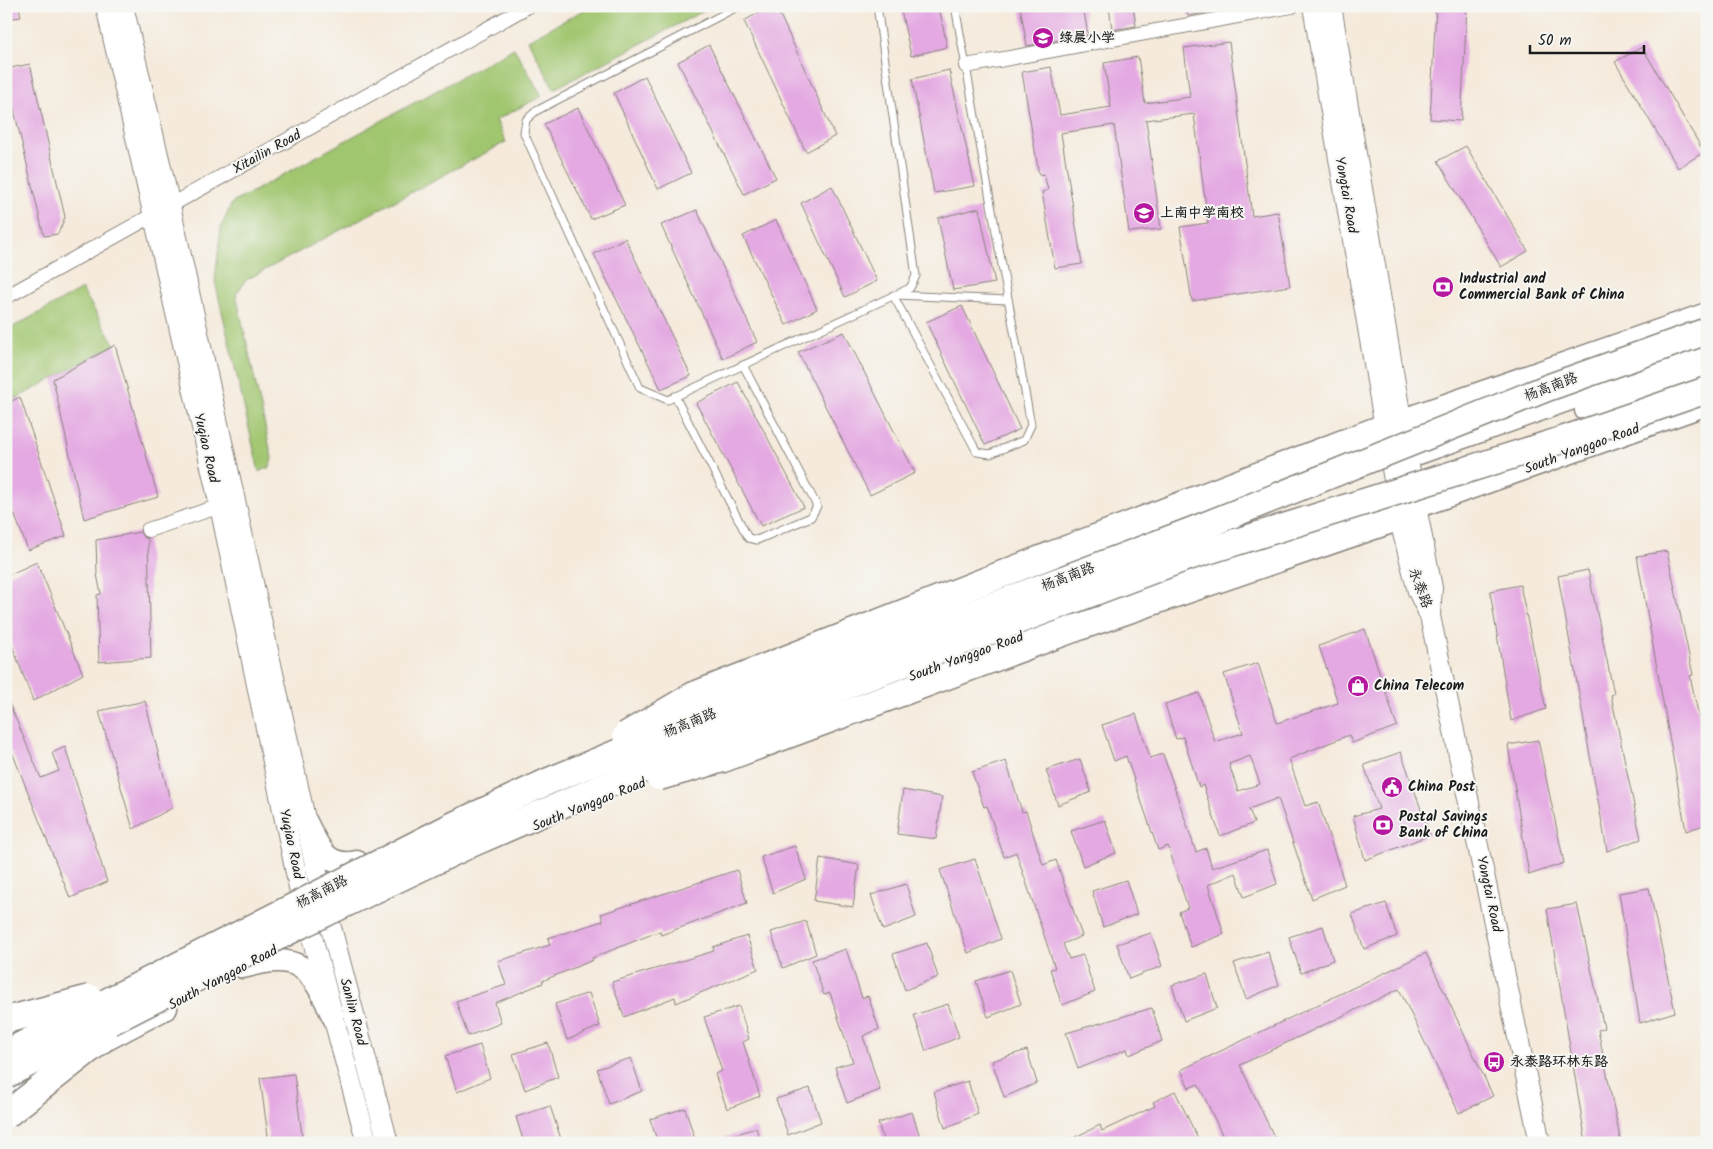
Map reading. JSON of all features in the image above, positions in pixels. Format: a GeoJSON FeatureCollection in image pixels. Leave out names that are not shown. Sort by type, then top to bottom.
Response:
{"type":"FeatureCollection","features":[{"type":"Feature","properties":{"kind":"highway","name":"杨高南路"},"geometry":{"type":"LineString","coordinates":[[6,1075],[143,995],[454,825],[550,775],[1191,531],[1547,388],[1707,331]]}},
{"type":"Feature","properties":{"kind":"highway","name":"杨高南路"},"geometry":{"type":"LineString","coordinates":[[6,1053],[302,925],[473,843],[565,809],[690,749],[863,679],[1185,558],[1562,440],[1707,390]]}},
{"type":"Feature","properties":{"kind":"highway"},"geometry":{"type":"LineString","coordinates":[[550,775],[694,695],[1154,516],[1391,428]]}},
{"type":"Feature","properties":{"kind":"highway"},"geometry":{"type":"LineString","coordinates":[[565,809],[723,759],[1178,592],[1231,575],[1405,508]]}},
{"type":"Feature","properties":{"kind":"highway"},"geometry":{"type":"LineString","coordinates":[[6,1020],[143,995]]}},
{"type":"Feature","properties":{"kind":"highway"},"geometry":{"type":"LineString","coordinates":[[6,1115],[143,995]]}},
{"type":"Feature","properties":{"kind":"main road","name":"Yuqiao Road"},"geometry":{"type":"LineString","coordinates":[[106,6],[161,211],[306,822],[310,887]]}},
{"type":"Feature","properties":{"kind":"main road","name":"Yuqiao Road"},"geometry":{"type":"LineString","coordinates":[[123,6],[161,211],[220,506],[310,887]]}},
{"type":"Feature","properties":{"kind":"main road"},"geometry":{"type":"LineString","coordinates":[[1196,571],[1405,508],[1401,467],[1391,428],[1313,6]]}},
{"type":"Feature","properties":{"kind":"main road"},"geometry":{"type":"LineString","coordinates":[[1331,6],[1391,428]]}},
{"type":"Feature","properties":{"kind":"main road"},"geometry":{"type":"LineString","coordinates":[[310,887],[463,807],[550,775],[740,688],[1437,408],[1707,314]]}},
{"type":"Feature","properties":{"kind":"main road","name":"杨高南路"},"geometry":{"type":"LineString","coordinates":[[1401,467],[1707,350]]}},
{"type":"Feature","properties":{"kind":"main road"},"geometry":{"type":"LineString","coordinates":[[1401,467],[1707,368]]}},
{"type":"Feature","properties":{"kind":"main road","name":"South Yanggao Road"},"geometry":{"type":"LineString","coordinates":[[1405,508],[1458,493],[1707,404]]}},
{"type":"Feature","properties":{"kind":"main road","name":"永泰路"},"geometry":{"type":"LineString","coordinates":[[1405,508],[1418,590],[1430,616]]}},
{"type":"Feature","properties":{"kind":"main road"},"geometry":{"type":"LineString","coordinates":[[1196,571],[1231,575]]}},
{"type":"Feature","properties":{"kind":"main road","name":"South Yanggao Road"},"geometry":{"type":"LineString","coordinates":[[6,1094],[320,926],[565,809],[806,716],[1196,571]]}},
{"type":"Feature","properties":{"kind":"main road","name":"Yongtai Road"},"geometry":{"type":"LineString","coordinates":[[1430,616],[1540,1143]]}},
{"type":"Feature","properties":{"kind":"main road"},"geometry":{"type":"LineString","coordinates":[[550,775],[565,809]]}},
{"type":"Feature","properties":{"kind":"main road"},"geometry":{"type":"LineString","coordinates":[[306,822],[320,848],[332,860],[340,864],[357,862]]}},
{"type":"Feature","properties":{"kind":"main road","name":"杨高南路"},"geometry":{"type":"LineString","coordinates":[[6,1037],[310,887]]}},
{"type":"Feature","properties":{"kind":"main road","name":"Sanlin Road"},"geometry":{"type":"LineString","coordinates":[[310,887],[320,926],[388,1143]]}},
{"type":"Feature","properties":{"kind":"main road","name":"Sanlin Road"},"geometry":{"type":"LineString","coordinates":[[320,926],[334,1016],[367,1143]]}},
{"type":"Feature","properties":{"kind":"main road"},"geometry":{"type":"LineString","coordinates":[[243,967],[268,960],[282,960],[296,964],[307,971],[316,983],[334,1016]]}},
{"type":"Feature","properties":{"kind":"street","name":"Xitailin Road"},"geometry":{"type":"LineString","coordinates":[[6,297],[528,6]]}},
{"type":"Feature","properties":{"kind":"street"},"geometry":{"type":"LineString","coordinates":[[966,66],[1292,6]]}},
{"type":"Feature","properties":{"kind":"street"},"geometry":{"type":"LineString","coordinates":[[148,530],[220,506]]}},
{"type":"Feature","properties":{"kind":"lane"},"geometry":{"type":"LineString","coordinates":[[739,6],[536,111],[526,120],[524,133],[640,388],[668,400],[910,288],[916,276],[877,6]]}},
{"type":"Feature","properties":{"kind":"lane"},"geometry":{"type":"LineString","coordinates":[[894,295],[977,452],[990,454],[1024,440],[1031,425],[955,6]]}},
{"type":"Feature","properties":{"kind":"lane"},"geometry":{"type":"LineString","coordinates":[[894,295],[1008,300]]}},
{"type":"Feature","properties":{"kind":"lane"},"geometry":{"type":"LineString","coordinates":[[675,396],[748,538],[757,540],[811,518],[817,506],[743,365]]}},
{"type":"Feature","properties":{"kind":"green space"},"geometry":{"type":"Polygon","coordinates":[[[591,6],[713,6],[554,89],[528,40],[591,6]]]}},
{"type":"Feature","properties":{"kind":"green space"},"geometry":{"type":"Polygon","coordinates":[[[514,48],[542,96],[496,120],[506,142],[246,280],[236,294],[272,458],[270,467],[259,472],[215,281],[221,227],[232,203],[514,48]]]}},
{"type":"Feature","properties":{"kind":"green space"},"geometry":{"type":"Polygon","coordinates":[[[82,289],[115,345],[6,404],[6,331],[82,289]]]}},
{"type":"Feature","properties":{"kind":"building"},"geometry":{"type":"Polygon","coordinates":[[[6,6],[19,6],[21,17],[6,19],[6,6]]]}},
{"type":"Feature","properties":{"kind":"building"},"geometry":{"type":"Polygon","coordinates":[[[770,6],[776,6],[835,136],[806,152],[744,21],[770,6]]]}},
{"type":"Feature","properties":{"kind":"building"},"geometry":{"type":"Polygon","coordinates":[[[900,6],[939,6],[947,47],[911,56],[900,6]]]}},
{"type":"Feature","properties":{"kind":"building"},"geometry":{"type":"Polygon","coordinates":[[[1020,6],[1083,6],[1088,35],[1027,46],[1020,6]]]}},
{"type":"Feature","properties":{"kind":"building"},"geometry":{"type":"Polygon","coordinates":[[[1109,6],[1133,6],[1136,26],[1112,30],[1109,6]]]}},
{"type":"Feature","properties":{"kind":"building"},"geometry":{"type":"Polygon","coordinates":[[[1186,6],[1231,6],[1231,8],[1188,16],[1186,6]]]}},
{"type":"Feature","properties":{"kind":"building"},"geometry":{"type":"Polygon","coordinates":[[[1436,6],[1467,6],[1461,121],[1430,119],[1436,6]]]}},
{"type":"Feature","properties":{"kind":"building"},"geometry":{"type":"Polygon","coordinates":[[[1229,42],[1252,216],[1278,212],[1290,286],[1192,301],[1180,227],[1208,223],[1194,114],[1146,120],[1161,229],[1129,232],[1114,125],[1061,133],[1082,264],[1055,268],[1042,192],[1048,190],[1044,174],[1039,175],[1022,72],[1051,67],[1060,115],[1111,107],[1104,63],[1138,57],[1145,103],[1190,97],[1184,48],[1229,42]]]}},
{"type":"Feature","properties":{"kind":"building"},"geometry":{"type":"Polygon","coordinates":[[[709,45],[776,178],[744,194],[678,62],[709,45]]]}},
{"type":"Feature","properties":{"kind":"building"},"geometry":{"type":"Polygon","coordinates":[[[1642,47],[1704,152],[1678,168],[1615,62],[1642,47]]]}},
{"type":"Feature","properties":{"kind":"building"},"geometry":{"type":"Polygon","coordinates":[[[30,64],[65,217],[58,234],[44,236],[6,76],[6,69],[30,64]]]}},
{"type":"Feature","properties":{"kind":"building"},"geometry":{"type":"Polygon","coordinates":[[[949,70],[975,186],[934,193],[912,79],[949,70]]]}},
{"type":"Feature","properties":{"kind":"building"},"geometry":{"type":"Polygon","coordinates":[[[645,76],[691,173],[658,189],[614,93],[645,76]]]}},
{"type":"Feature","properties":{"kind":"building"},"geometry":{"type":"Polygon","coordinates":[[[578,108],[625,205],[591,219],[544,124],[578,108]]]}},
{"type":"Feature","properties":{"kind":"building"},"geometry":{"type":"Polygon","coordinates":[[[1466,146],[1528,251],[1501,267],[1438,161],[1466,146]]]}},
{"type":"Feature","properties":{"kind":"building"},"geometry":{"type":"Polygon","coordinates":[[[832,186],[877,281],[845,297],[801,203],[832,186]]]}},
{"type":"Feature","properties":{"kind":"building"},"geometry":{"type":"Polygon","coordinates":[[[979,208],[995,283],[953,290],[938,218],[979,208]]]}},
{"type":"Feature","properties":{"kind":"building"},"geometry":{"type":"Polygon","coordinates":[[[697,210],[757,342],[723,359],[661,225],[697,210]]]}},
{"type":"Feature","properties":{"kind":"building"},"geometry":{"type":"Polygon","coordinates":[[[776,220],[817,309],[786,325],[743,236],[776,220]]]}},
{"type":"Feature","properties":{"kind":"building"},"geometry":{"type":"Polygon","coordinates":[[[625,238],[691,376],[661,389],[594,254],[625,238]]]}},
{"type":"Feature","properties":{"kind":"building"},"geometry":{"type":"Polygon","coordinates":[[[962,306],[1020,429],[985,445],[926,322],[962,306]]]}},
{"type":"Feature","properties":{"kind":"building"},"geometry":{"type":"Polygon","coordinates":[[[844,332],[915,473],[870,495],[798,352],[844,332]]]}},
{"type":"Feature","properties":{"kind":"building"},"geometry":{"type":"Polygon","coordinates":[[[115,345],[158,497],[84,519],[53,379],[115,345]]]}},
{"type":"Feature","properties":{"kind":"building"},"geometry":{"type":"Polygon","coordinates":[[[738,382],[804,507],[761,526],[696,403],[738,382]]]}},
{"type":"Feature","properties":{"kind":"building"},"geometry":{"type":"Polygon","coordinates":[[[20,397],[66,536],[28,550],[6,492],[6,404],[20,397]]]}},
{"type":"Feature","properties":{"kind":"building"},"geometry":{"type":"Polygon","coordinates":[[[140,532],[143,537],[148,539],[151,658],[99,662],[97,595],[101,594],[97,574],[96,540],[140,532]]]}},
{"type":"Feature","properties":{"kind":"building"},"geometry":{"type":"Polygon","coordinates":[[[1667,551],[1693,675],[1690,676],[1707,754],[1707,824],[1686,831],[1637,556],[1667,551]]]}},
{"type":"Feature","properties":{"kind":"building"},"geometry":{"type":"Polygon","coordinates":[[[37,562],[83,674],[33,701],[6,629],[6,576],[37,562]]]}},
{"type":"Feature","properties":{"kind":"building"},"geometry":{"type":"Polygon","coordinates":[[[1588,570],[1614,694],[1611,695],[1641,839],[1607,851],[1558,576],[1588,570]]]}},
{"type":"Feature","properties":{"kind":"building"},"geometry":{"type":"Polygon","coordinates":[[[1520,585],[1546,709],[1511,721],[1490,591],[1520,585]]]}},
{"type":"Feature","properties":{"kind":"building"},"geometry":{"type":"Polygon","coordinates":[[[1365,629],[1397,726],[1352,743],[1349,735],[1289,759],[1305,806],[1318,802],[1345,885],[1312,899],[1278,798],[1249,809],[1254,823],[1220,836],[1203,785],[1199,787],[1183,737],[1176,739],[1165,704],[1199,693],[1215,742],[1243,733],[1224,674],[1258,663],[1277,723],[1338,703],[1319,646],[1365,629]],[[1250,756],[1229,764],[1238,791],[1260,784],[1250,756]]]}},
{"type":"Feature","properties":{"kind":"building"},"geometry":{"type":"Polygon","coordinates":[[[6,696],[41,778],[59,771],[52,753],[65,747],[107,882],[70,898],[12,752],[6,755],[6,696]]]}},
{"type":"Feature","properties":{"kind":"building"},"geometry":{"type":"Polygon","coordinates":[[[145,701],[172,808],[133,829],[99,711],[145,701]]]}},
{"type":"Feature","properties":{"kind":"building"},"geometry":{"type":"Polygon","coordinates":[[[1136,714],[1150,758],[1163,754],[1196,852],[1206,848],[1212,868],[1267,850],[1277,884],[1244,897],[1236,873],[1208,885],[1224,934],[1191,947],[1179,912],[1188,908],[1168,846],[1158,850],[1126,756],[1114,761],[1102,725],[1136,714]]]}},
{"type":"Feature","properties":{"kind":"building"},"geometry":{"type":"Polygon","coordinates":[[[1538,740],[1564,863],[1529,875],[1508,745],[1538,740]]]}},
{"type":"Feature","properties":{"kind":"building","name":"China Post"},"geometry":{"type":"Polygon","coordinates":[[[1401,752],[1430,835],[1365,860],[1353,816],[1379,809],[1364,765],[1401,752]]]}},
{"type":"Feature","properties":{"kind":"building"},"geometry":{"type":"Polygon","coordinates":[[[1080,759],[1091,792],[1058,805],[1046,770],[1080,759]]]}},
{"type":"Feature","properties":{"kind":"building"},"geometry":{"type":"Polygon","coordinates":[[[1006,761],[1022,812],[1026,811],[1043,865],[1056,860],[1082,936],[1063,944],[1069,959],[1083,955],[1095,992],[1062,1005],[1050,969],[1055,968],[1016,852],[1004,857],[987,806],[984,807],[972,772],[1006,761]]]}},
{"type":"Feature","properties":{"kind":"building"},"geometry":{"type":"Polygon","coordinates":[[[903,790],[942,797],[936,839],[897,834],[903,790]]]}},
{"type":"Feature","properties":{"kind":"building"},"geometry":{"type":"Polygon","coordinates":[[[1105,820],[1116,853],[1083,866],[1071,831],[1105,820]]]}},
{"type":"Feature","properties":{"kind":"building"},"geometry":{"type":"Polygon","coordinates":[[[795,846],[806,879],[773,893],[761,857],[795,846]]]}},
{"type":"Feature","properties":{"kind":"building"},"geometry":{"type":"Polygon","coordinates":[[[820,858],[859,865],[853,907],[814,901],[820,858]]]}},
{"type":"Feature","properties":{"kind":"building"},"geometry":{"type":"Polygon","coordinates":[[[975,859],[1001,939],[968,953],[940,870],[975,859]]]}},
{"type":"Feature","properties":{"kind":"building"},"geometry":{"type":"Polygon","coordinates":[[[737,870],[747,903],[661,935],[660,931],[592,958],[593,960],[495,1003],[501,1023],[468,1036],[456,1001],[506,985],[498,961],[550,945],[548,938],[603,921],[601,914],[737,870]]]}},
{"type":"Feature","properties":{"kind":"building"},"geometry":{"type":"Polygon","coordinates":[[[1126,880],[1137,914],[1103,927],[1092,891],[1126,880]]]}},
{"type":"Feature","properties":{"kind":"building"},"geometry":{"type":"Polygon","coordinates":[[[906,884],[916,917],[883,930],[871,895],[906,884]]]}},
{"type":"Feature","properties":{"kind":"building"},"geometry":{"type":"Polygon","coordinates":[[[1649,888],[1675,1012],[1640,1023],[1619,893],[1649,888]]]}},
{"type":"Feature","properties":{"kind":"building"},"geometry":{"type":"Polygon","coordinates":[[[1386,903],[1397,936],[1364,949],[1352,914],[1386,903]]]}},
{"type":"Feature","properties":{"kind":"building"},"geometry":{"type":"Polygon","coordinates":[[[1577,904],[1604,1028],[1598,1030],[1621,1143],[1586,1143],[1547,909],[1577,904]]]}},
{"type":"Feature","properties":{"kind":"building"},"geometry":{"type":"Polygon","coordinates":[[[806,921],[816,954],[783,968],[771,932],[806,921]]]}},
{"type":"Feature","properties":{"kind":"building"},"geometry":{"type":"Polygon","coordinates":[[[1323,926],[1333,960],[1301,973],[1289,937],[1323,926]]]}},
{"type":"Feature","properties":{"kind":"building"},"geometry":{"type":"Polygon","coordinates":[[[1151,933],[1162,966],[1129,979],[1117,944],[1151,933]]]}},
{"type":"Feature","properties":{"kind":"building"},"geometry":{"type":"Polygon","coordinates":[[[747,936],[758,969],[676,1003],[675,997],[624,1017],[612,982],[714,951],[713,947],[747,936]]]}},
{"type":"Feature","properties":{"kind":"building"},"geometry":{"type":"Polygon","coordinates":[[[927,943],[938,977],[905,990],[893,954],[927,943]]]}},
{"type":"Feature","properties":{"kind":"building"},"geometry":{"type":"Polygon","coordinates":[[[846,949],[862,998],[868,996],[879,1029],[863,1036],[880,1090],[847,1103],[835,1067],[853,1062],[830,993],[824,995],[812,960],[846,949]]]}},
{"type":"Feature","properties":{"kind":"building"},"geometry":{"type":"Polygon","coordinates":[[[1268,952],[1279,985],[1246,999],[1234,963],[1268,952]]]}},
{"type":"Feature","properties":{"kind":"building"},"geometry":{"type":"Polygon","coordinates":[[[1426,953],[1493,1096],[1459,1113],[1399,989],[1240,1065],[1277,1143],[1226,1143],[1198,1084],[1189,1088],[1181,1070],[1426,953]]]}},
{"type":"Feature","properties":{"kind":"building"},"geometry":{"type":"Polygon","coordinates":[[[1010,970],[1021,1004],[988,1017],[976,981],[1010,970]]]}},
{"type":"Feature","properties":{"kind":"building"},"geometry":{"type":"Polygon","coordinates":[[[1207,974],[1217,1008],[1184,1021],[1172,985],[1207,974]]]}},
{"type":"Feature","properties":{"kind":"building"},"geometry":{"type":"Polygon","coordinates":[[[589,993],[600,1026],[567,1040],[555,1004],[589,993]]]}},
{"type":"Feature","properties":{"kind":"building"},"geometry":{"type":"Polygon","coordinates":[[[948,1004],[959,1037],[926,1051],[914,1015],[948,1004]]]}},
{"type":"Feature","properties":{"kind":"building"},"geometry":{"type":"Polygon","coordinates":[[[739,1006],[749,1039],[743,1042],[760,1096],[727,1109],[715,1074],[722,1071],[704,1017],[739,1006]]]}},
{"type":"Feature","properties":{"kind":"building"},"geometry":{"type":"Polygon","coordinates":[[[1152,1008],[1162,1041],[1129,1055],[1127,1049],[1078,1069],[1066,1033],[1152,1008]]]}},
{"type":"Feature","properties":{"kind":"building"},"geometry":{"type":"Polygon","coordinates":[[[548,1043],[558,1077],[525,1090],[513,1054],[548,1043]]]}},
{"type":"Feature","properties":{"kind":"building"},"geometry":{"type":"Polygon","coordinates":[[[480,1045],[490,1078],[457,1092],[445,1056],[480,1045]]]}},
{"type":"Feature","properties":{"kind":"building"},"geometry":{"type":"Polygon","coordinates":[[[1027,1050],[1037,1083],[1004,1097],[992,1061],[1027,1050]]]}},
{"type":"Feature","properties":{"kind":"building"},"geometry":{"type":"Polygon","coordinates":[[[631,1058],[642,1091],[609,1104],[597,1069],[631,1058]]]}},
{"type":"Feature","properties":{"kind":"building"},"geometry":{"type":"Polygon","coordinates":[[[294,1074],[303,1143],[269,1143],[260,1078],[294,1074]]]}},
{"type":"Feature","properties":{"kind":"building"},"geometry":{"type":"Polygon","coordinates":[[[968,1081],[978,1114],[945,1128],[934,1092],[968,1081]]]}},
{"type":"Feature","properties":{"kind":"building"},"geometry":{"type":"Polygon","coordinates":[[[810,1088],[821,1122],[788,1135],[776,1099],[810,1088]]]}},
{"type":"Feature","properties":{"kind":"building"},"geometry":{"type":"Polygon","coordinates":[[[1175,1091],[1200,1143],[1063,1143],[1100,1125],[1102,1131],[1155,1106],[1153,1102],[1175,1091]]]}},
{"type":"Feature","properties":{"kind":"building"},"geometry":{"type":"Polygon","coordinates":[[[550,1106],[561,1139],[552,1143],[524,1143],[516,1117],[550,1106]]]}},
{"type":"Feature","properties":{"kind":"building"},"geometry":{"type":"Polygon","coordinates":[[[685,1108],[696,1143],[658,1143],[650,1119],[685,1108]]]}},
{"type":"Feature","properties":{"kind":"building"},"geometry":{"type":"Polygon","coordinates":[[[912,1112],[922,1143],[884,1143],[878,1123],[912,1112]]]}},
{"type":"Feature","properties":{"kind":"building"},"geometry":{"type":"Polygon","coordinates":[[[756,1128],[761,1143],[717,1143],[717,1140],[756,1128]]]}},
{"type":"Feature","properties":{"kind":"place","name":"绿晨小学"},"geometry":{"type":"Point","coordinates":[1043,38]}},
{"type":"Feature","properties":{"kind":"place","name":"上南中学南校"},"geometry":{"type":"Point","coordinates":[1144,213]}},
{"type":"Feature","properties":{"kind":"place","name":"Industrial and Commercial Bank of China"},"geometry":{"type":"Point","coordinates":[1443,287]}},
{"type":"Feature","properties":{"kind":"place","name":"China Telecom"},"geometry":{"type":"Point","coordinates":[1358,686]}},
{"type":"Feature","properties":{"kind":"place","name":"China Post"},"geometry":{"type":"Point","coordinates":[1392,787]}},
{"type":"Feature","properties":{"kind":"place","name":"Postal Savings Bank of China"},"geometry":{"type":"Point","coordinates":[1383,825]}},
{"type":"Feature","properties":{"kind":"place","name":"永泰路环林东路"},"geometry":{"type":"Point","coordinates":[1494,1062]}}]}
